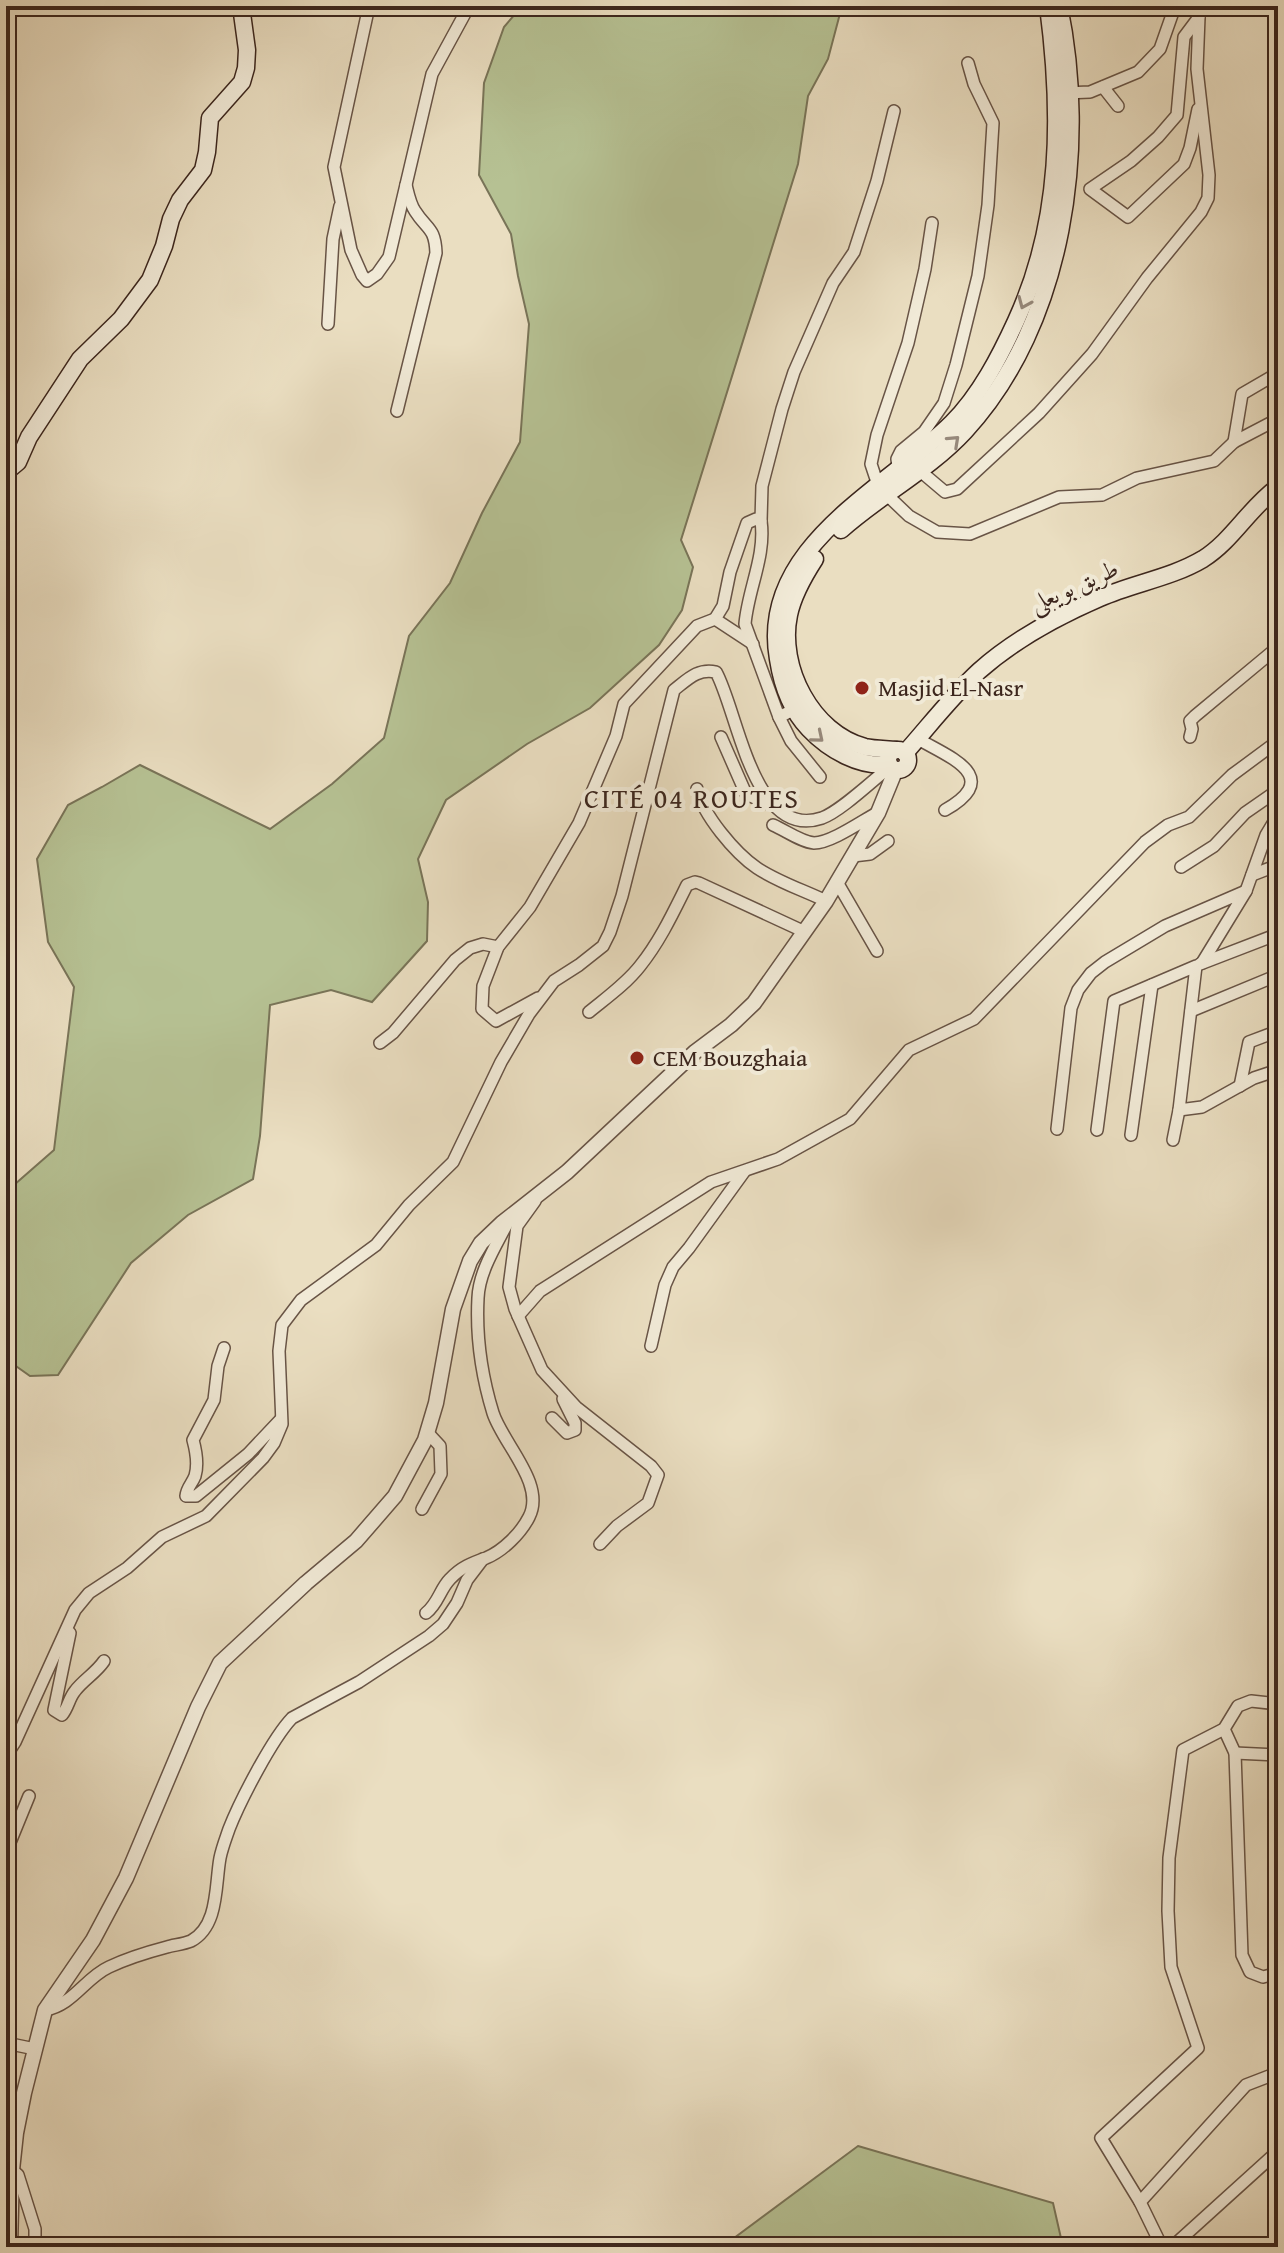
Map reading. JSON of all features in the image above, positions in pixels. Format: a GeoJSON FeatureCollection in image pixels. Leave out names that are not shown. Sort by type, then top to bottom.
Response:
{"type":"FeatureCollection","features":[{"type":"Feature","properties":{"kind":"main road"},"geometry":{"type":"LineString","coordinates":[[6,472],[18,462],[29,437],[80,359],[121,319],[150,280],[180,200],[203,170],[210,118],[242,82],[247,50],[241,6]]}},
{"type":"Feature","properties":{"kind":"main road"},"geometry":{"type":"LineString","coordinates":[[1048,6],[1063,93]]}},
{"type":"Feature","properties":{"kind":"main road"},"geometry":{"type":"LineString","coordinates":[[896,760],[867,764],[843,754],[786,714],[775,629],[782,597],[791,576],[819,537],[851,506],[882,489],[916,464],[955,420],[971,401],[1002,349],[1029,293],[1043,249],[1052,201],[1066,41],[1059,6]]}},
{"type":"Feature","properties":{"kind":"main road","name":"طريق بويعلى"},"geometry":{"type":"LineString","coordinates":[[896,760],[966,684],[1010,646],[1043,624],[1102,597],[1165,577],[1201,560],[1226,542],[1259,503],[1278,487]]}},
{"type":"Feature","properties":{"kind":"main road"},"geometry":{"type":"LineString","coordinates":[[882,489],[813,562],[792,604],[787,631],[789,654],[798,687],[814,712],[833,731],[896,760]]}},
{"type":"Feature","properties":{"kind":"street"},"geometry":{"type":"LineString","coordinates":[[369,6],[334,167],[351,250],[367,281],[377,274],[389,257],[432,74],[469,6]]}},
{"type":"Feature","properties":{"kind":"street"},"geometry":{"type":"LineString","coordinates":[[1063,93],[1090,92],[1138,72],[1160,49],[1173,12],[1179,8],[1194,10]]}},
{"type":"Feature","properties":{"kind":"street"},"geometry":{"type":"LineString","coordinates":[[916,464],[945,492],[957,489],[1039,413],[1092,354],[1147,278],[1201,212],[1208,198],[1209,175],[1194,10]]}},
{"type":"Feature","properties":{"kind":"street"},"geometry":{"type":"LineString","coordinates":[[1194,10],[1184,37],[1177,115],[1131,161],[1090,189],[1128,217],[1184,164],[1201,97]]}},
{"type":"Feature","properties":{"kind":"street"},"geometry":{"type":"LineString","coordinates":[[900,476],[897,459],[901,451],[924,432],[944,403],[978,276],[988,205],[993,123],[974,84],[968,63]]}},
{"type":"Feature","properties":{"kind":"street"},"geometry":{"type":"LineString","coordinates":[[1103,87],[1118,106]]}},
{"type":"Feature","properties":{"kind":"street"},"geometry":{"type":"LineString","coordinates":[[820,777],[791,741],[786,714],[745,624],[746,608],[763,535],[762,486],[782,409],[794,372],[833,283],[854,252],[877,181],[894,111]]}},
{"type":"Feature","properties":{"kind":"street"},"geometry":{"type":"LineString","coordinates":[[397,411],[436,253],[435,238],[414,210],[406,184]]}},
{"type":"Feature","properties":{"kind":"street"},"geometry":{"type":"LineString","coordinates":[[328,324],[333,239],[341,201]]}},
{"type":"Feature","properties":{"kind":"street"},"geometry":{"type":"LineString","coordinates":[[932,223],[908,343],[877,435],[871,464],[882,489],[909,516],[937,532],[970,534],[1059,497],[1102,495],[1137,478],[1214,461],[1234,442],[1278,419]]}},
{"type":"Feature","properties":{"kind":"street"},"geometry":{"type":"LineString","coordinates":[[1234,442],[1242,394],[1278,373]]}},
{"type":"Feature","properties":{"kind":"street"},"geometry":{"type":"LineString","coordinates":[[541,996],[496,1021],[482,1009],[483,986],[498,947],[530,907],[579,823],[616,736],[624,704],[697,626],[715,619],[723,606],[730,572],[747,523],[756,519],[761,521]]}},
{"type":"Feature","properties":{"kind":"street"},"geometry":{"type":"LineString","coordinates":[[715,619],[754,644]]}},
{"type":"Feature","properties":{"kind":"street"},"geometry":{"type":"LineString","coordinates":[[1190,737],[1190,721],[1278,647]]}},
{"type":"Feature","properties":{"kind":"street"},"geometry":{"type":"LineString","coordinates":[[6,1756],[75,1610],[89,1593],[127,1568],[162,1537],[206,1516],[274,1443],[282,1424],[279,1351],[282,1325],[301,1300],[376,1245],[409,1205],[453,1162],[501,1062],[541,996],[554,981],[603,946],[622,896],[674,690],[692,675],[706,670],[716,672],[725,688],[735,728],[771,805]]}},
{"type":"Feature","properties":{"kind":"street"},"geometry":{"type":"LineString","coordinates":[[721,737],[746,794],[800,820],[820,819],[830,814],[896,760]]}},
{"type":"Feature","properties":{"kind":"street"},"geometry":{"type":"LineString","coordinates":[[918,739],[965,767],[970,776],[971,787],[966,796],[945,810]]}},
{"type":"Feature","properties":{"kind":"street"},"geometry":{"type":"LineString","coordinates":[[518,1316],[540,1291],[711,1182],[778,1159],[850,1119],[909,1050],[974,1019],[1145,842],[1168,825],[1189,817],[1232,775],[1278,741]]}},
{"type":"Feature","properties":{"kind":"street"},"geometry":{"type":"LineString","coordinates":[[10,2247],[12,2170],[24,2093],[45,2010],[93,1940],[126,1878],[198,1707],[220,1663],[356,1541],[395,1496],[427,1432],[436,1403],[453,1309],[470,1261],[481,1243],[567,1172],[695,1052],[754,1003],[826,901],[863,840],[878,813],[896,760]]}},
{"type":"Feature","properties":{"kind":"street"},"geometry":{"type":"LineString","coordinates":[[697,789],[708,816],[752,864],[826,901]]}},
{"type":"Feature","properties":{"kind":"street"},"geometry":{"type":"LineString","coordinates":[[1181,867],[1214,846],[1245,813],[1278,790]]}},
{"type":"Feature","properties":{"kind":"street"},"geometry":{"type":"LineString","coordinates":[[773,825],[816,843],[878,813]]}},
{"type":"Feature","properties":{"kind":"street"},"geometry":{"type":"LineString","coordinates":[[1173,1140],[1199,965],[1246,891],[1278,815]]}},
{"type":"Feature","properties":{"kind":"street"},"geometry":{"type":"LineString","coordinates":[[846,831],[863,840]]}},
{"type":"Feature","properties":{"kind":"street"},"geometry":{"type":"LineString","coordinates":[[853,856],[870,854],[888,841]]}},
{"type":"Feature","properties":{"kind":"street"},"geometry":{"type":"LineString","coordinates":[[1252,875],[1278,865]]}},
{"type":"Feature","properties":{"kind":"street"},"geometry":{"type":"LineString","coordinates":[[589,1012],[639,968],[691,882],[805,932]]}},
{"type":"Feature","properties":{"kind":"street"},"geometry":{"type":"LineString","coordinates":[[837,882],[877,951]]}},
{"type":"Feature","properties":{"kind":"street"},"geometry":{"type":"LineString","coordinates":[[1057,1129],[1071,1008],[1078,990],[1091,973],[1165,926],[1246,891]]}},
{"type":"Feature","properties":{"kind":"street"},"geometry":{"type":"LineString","coordinates":[[1097,1130],[1114,1001],[1278,934]]}},
{"type":"Feature","properties":{"kind":"street"},"geometry":{"type":"LineString","coordinates":[[380,1043],[393,1033],[455,960],[470,948],[483,944],[498,947]]}},
{"type":"Feature","properties":{"kind":"street"},"geometry":{"type":"LineString","coordinates":[[1191,1011],[1278,975]]}},
{"type":"Feature","properties":{"kind":"street"},"geometry":{"type":"LineString","coordinates":[[1131,1135],[1152,985]]}},
{"type":"Feature","properties":{"kind":"street"},"geometry":{"type":"LineString","coordinates":[[1240,1086],[1249,1042],[1278,1031]]}},
{"type":"Feature","properties":{"kind":"street"},"geometry":{"type":"LineString","coordinates":[[1179,1110],[1202,1107],[1278,1070]]}},
{"type":"Feature","properties":{"kind":"street"},"geometry":{"type":"LineString","coordinates":[[651,1346],[665,1285],[673,1267],[744,1171]]}},
{"type":"Feature","properties":{"kind":"street"},"geometry":{"type":"LineString","coordinates":[[539,1194],[517,1226],[509,1287],[518,1316],[542,1370],[576,1407],[651,1466],[658,1475],[648,1503],[617,1526],[600,1544]]}},
{"type":"Feature","properties":{"kind":"street"},"geometry":{"type":"LineString","coordinates":[[426,1613],[433,1608],[448,1580],[471,1561],[488,1557],[513,1539],[530,1515],[535,1497],[531,1482],[493,1414],[478,1333],[477,1296],[482,1274],[511,1216]]}},
{"type":"Feature","properties":{"kind":"street"},"geometry":{"type":"LineString","coordinates":[[224,1348],[218,1366],[214,1400],[193,1440],[196,1451],[195,1479],[188,1486],[186,1496],[196,1496],[248,1454],[282,1419]]}},
{"type":"Feature","properties":{"kind":"street"},"geometry":{"type":"LineString","coordinates":[[552,1418],[567,1433],[575,1430],[575,1423],[558,1387]]}},
{"type":"Feature","properties":{"kind":"street"},"geometry":{"type":"LineString","coordinates":[[422,1509],[441,1474],[440,1446],[427,1432]]}},
{"type":"Feature","properties":{"kind":"street"},"geometry":{"type":"LineString","coordinates":[[45,2010],[68,2001],[100,1971],[119,1962],[192,1940],[207,1925],[229,1828],[284,1726],[292,1718],[359,1682],[429,1636],[443,1624],[467,1580],[483,1559]]}},
{"type":"Feature","properties":{"kind":"street"},"geometry":{"type":"LineString","coordinates":[[75,1610],[54,1710],[58,1714],[62,1715],[74,1692],[104,1661]]}},
{"type":"Feature","properties":{"kind":"street"},"geometry":{"type":"LineString","coordinates":[[1162,2247],[1140,2202],[1101,2138],[1198,2048],[1171,1967],[1168,1911],[1169,1858],[1183,1750],[1224,1729],[1238,1706],[1251,1701],[1278,1704]]}},
{"type":"Feature","properties":{"kind":"street"},"geometry":{"type":"LineString","coordinates":[[1224,1729],[1235,1753],[1242,1955],[1250,1972],[1263,1977],[1278,1973]]}},
{"type":"Feature","properties":{"kind":"street"},"geometry":{"type":"LineString","coordinates":[[1235,1753],[1278,1755]]}},
{"type":"Feature","properties":{"kind":"street"},"geometry":{"type":"LineString","coordinates":[[6,1835],[11,1840],[29,1796]]}},
{"type":"Feature","properties":{"kind":"street"},"geometry":{"type":"LineString","coordinates":[[6,2043],[35,2049]]}},
{"type":"Feature","properties":{"kind":"street"},"geometry":{"type":"LineString","coordinates":[[1140,2202],[1246,2085],[1272,2075],[1278,2067]]}},
{"type":"Feature","properties":{"kind":"street"},"geometry":{"type":"LineString","coordinates":[[1172,2247],[1278,2151]]}},
{"type":"Feature","properties":{"kind":"street"},"geometry":{"type":"LineString","coordinates":[[12,2170],[18,2175],[35,2229],[35,2247]]}},
{"type":"Feature","properties":{"kind":"green space"},"geometry":{"type":"Polygon","coordinates":[[[522,6],[842,6],[828,59],[808,96],[798,164],[681,540],[693,567],[682,610],[659,645],[590,708],[527,744],[446,800],[418,859],[428,902],[427,941],[372,1002],[331,990],[270,1005],[260,1136],[253,1179],[188,1215],[131,1263],[58,1375],[30,1376],[6,1359],[6,1192],[54,1150],[74,987],[48,942],[37,859],[68,805],[140,765],[270,829],[332,784],[384,738],[409,636],[450,583],[482,513],[520,442],[529,324],[511,234],[479,175],[484,83],[504,27],[522,6]]]}},
{"type":"Feature","properties":{"kind":"green space"},"geometry":{"type":"Polygon","coordinates":[[[858,2146],[1053,2203],[1063,2247],[722,2247],[858,2146]]]}},
{"type":"Feature","properties":{"kind":"place","name":"Masjid El-Nasr"},"geometry":{"type":"Point","coordinates":[862,688]}},
{"type":"Feature","properties":{"kind":"place","name":"CEM Bouzghaia"},"geometry":{"type":"Point","coordinates":[637,1058]}},
{"type":"Feature","properties":{"kind":"district","name":"CITÉ 04 ROUTES"},"geometry":{"type":"Point","coordinates":[692,798]}}]}
